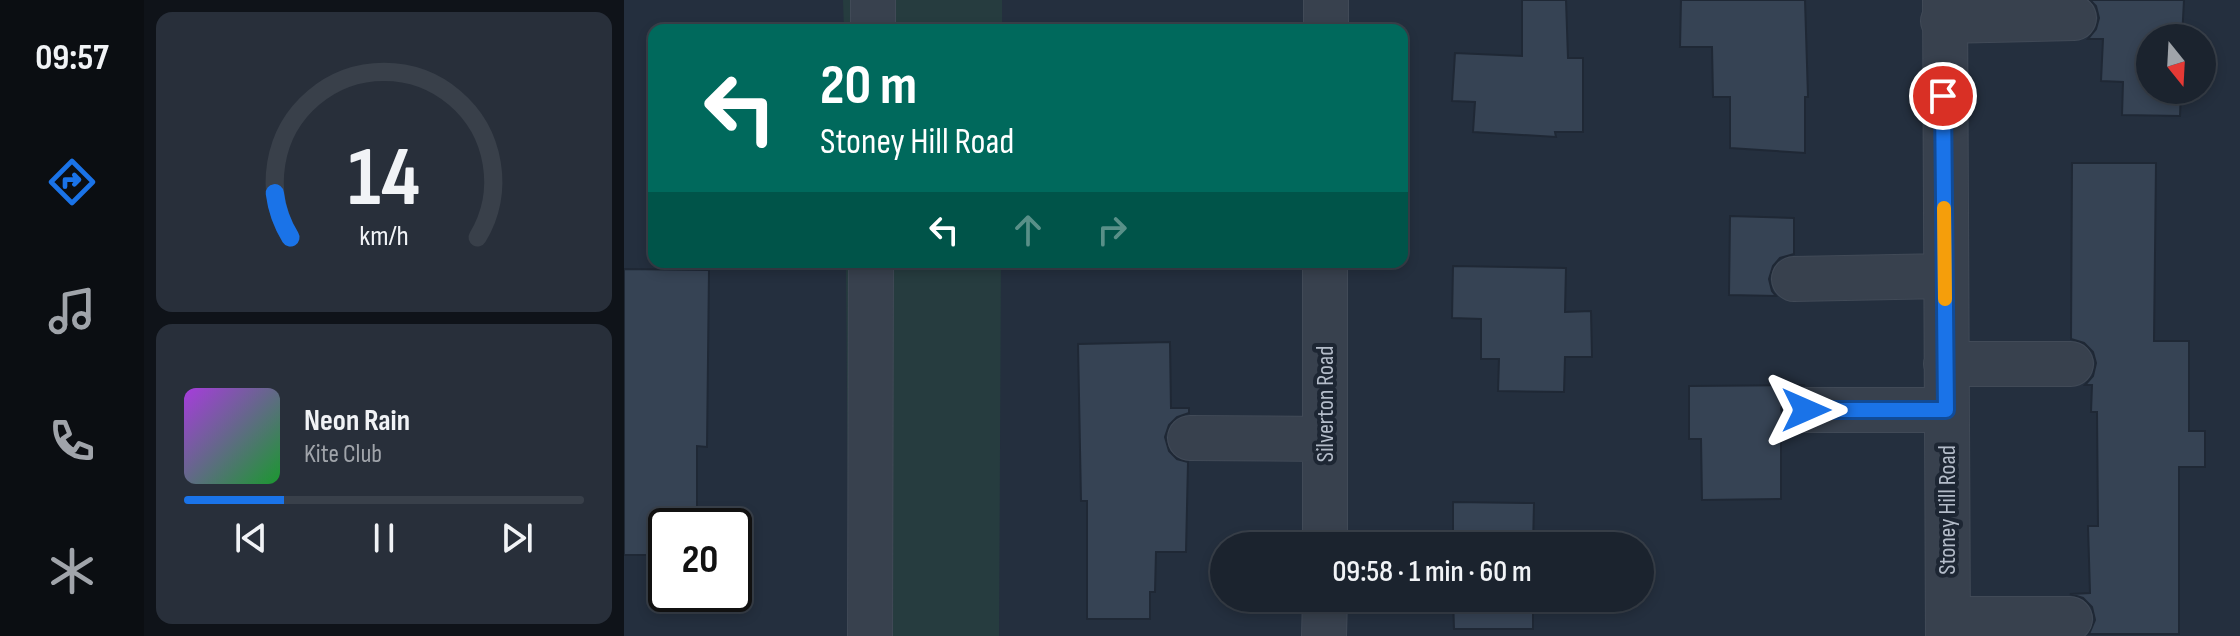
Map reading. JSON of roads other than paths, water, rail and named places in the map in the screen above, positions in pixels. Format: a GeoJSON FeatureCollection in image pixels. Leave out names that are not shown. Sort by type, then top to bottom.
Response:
{"type":"FeatureCollection","features":[{"type":"Feature","properties":{"kind":"street"},"geometry":{"type":"LineString","coordinates":[[873,0],[873,24]]}},
{"type":"Feature","properties":{"kind":"street"},"geometry":{"type":"LineString","coordinates":[[1326,0],[1326,24]]}},
{"type":"Feature","properties":{"kind":"street"},"geometry":{"type":"LineString","coordinates":[[1944,11],[2074,18]]}},
{"type":"Feature","properties":{"kind":"street","name":"Stoney Hill Road"},"geometry":{"type":"LineString","coordinates":[[1944,11],[1948,627]]}},
{"type":"Feature","properties":{"kind":"street"},"geometry":{"type":"LineString","coordinates":[[870,636],[871,268]]}},
{"type":"Feature","properties":{"kind":"street","name":"Silverton Road"},"geometry":{"type":"LineString","coordinates":[[1325,268],[1325,532]]}},
{"type":"Feature","properties":{"kind":"street"},"geometry":{"type":"LineString","coordinates":[[1794,279],[1945,276]]}},
{"type":"Feature","properties":{"kind":"street"},"geometry":{"type":"LineString","coordinates":[[1946,364],[2071,364]]}},
{"type":"Feature","properties":{"kind":"street"},"geometry":{"type":"LineString","coordinates":[[1806,410],[1946,410]]}},
{"type":"Feature","properties":{"kind":"street"},"geometry":{"type":"LineString","coordinates":[[1190,438],[1325,439]]}},
{"type":"Feature","properties":{"kind":"street"},"geometry":{"type":"LineString","coordinates":[[1324,636],[1325,612]]}},
{"type":"Feature","properties":{"kind":"street"},"geometry":{"type":"LineString","coordinates":[[1948,627],[2070,619]]}}]}
